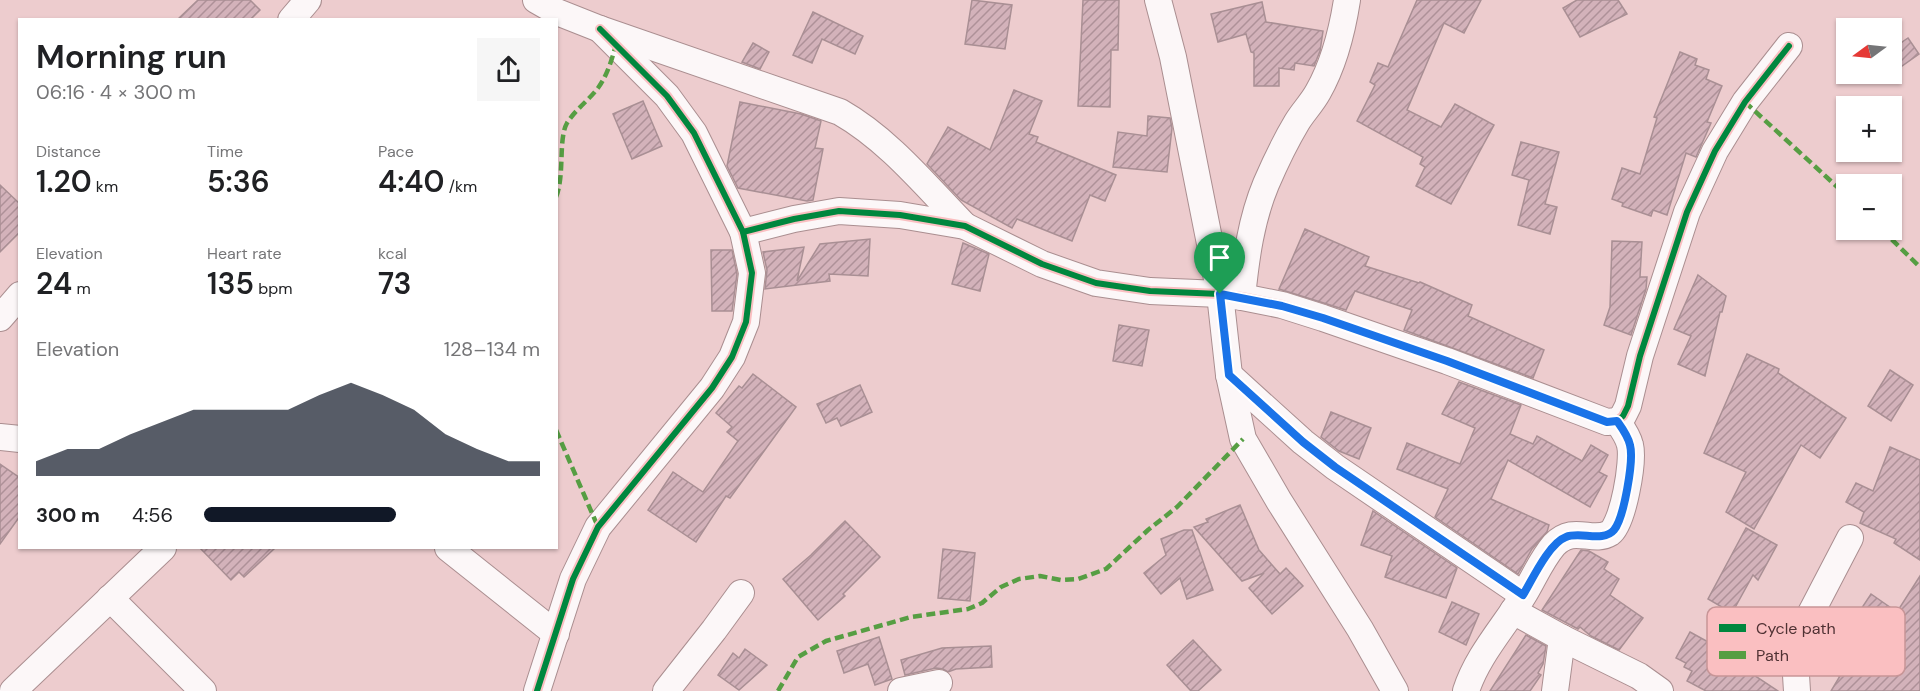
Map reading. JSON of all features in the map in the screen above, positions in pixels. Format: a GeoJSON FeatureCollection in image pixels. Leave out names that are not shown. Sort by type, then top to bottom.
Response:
{"type":"FeatureCollection","features":[{"type":"Feature","properties":{"kind":"street"},"geometry":{"type":"LineString","coordinates":[[293,18],[308,0]]}},
{"type":"Feature","properties":{"kind":"street"},"geometry":{"type":"LineString","coordinates":[[536,0],[557,12],[600,29],[840,112],[862,125],[890,150],[964,226]]}},
{"type":"Feature","properties":{"kind":"street"},"geometry":{"type":"LineString","coordinates":[[1158,0],[1231,295],[1229,375],[1243,439],[1279,501],[1360,629],[1389,689]]}},
{"type":"Feature","properties":{"kind":"street"},"geometry":{"type":"LineString","coordinates":[[1231,295],[1246,257],[1253,223],[1265,185],[1298,120],[1318,94],[1330,69],[1342,30],[1347,0]]}},
{"type":"Feature","properties":{"kind":"street"},"geometry":{"type":"LineString","coordinates":[[537,691],[573,579],[598,527],[712,388],[732,357],[746,322],[752,273],[743,232],[693,133],[667,96],[600,29]]}},
{"type":"Feature","properties":{"kind":"street"},"geometry":{"type":"LineString","coordinates":[[743,232],[794,219],[839,211],[900,215],[964,226],[1042,264],[1096,283],[1149,291],[1231,295],[1282,306],[1447,361],[1607,422],[1617,421],[1623,416],[1628,406],[1640,356],[1687,212],[1715,151],[1745,102],[1789,46]]}},
{"type":"Feature","properties":{"kind":"street"},"geometry":{"type":"LineString","coordinates":[[0,318],[18,297]]}},
{"type":"Feature","properties":{"kind":"street"},"geometry":{"type":"LineString","coordinates":[[1229,375],[1303,442],[1562,638],[1639,675],[1660,691]]}},
{"type":"Feature","properties":{"kind":"street"},"geometry":{"type":"LineString","coordinates":[[1466,691],[1479,660],[1554,546],[1564,537],[1578,534],[1607,535],[1614,530],[1626,492],[1631,462],[1630,445],[1617,421]]}},
{"type":"Feature","properties":{"kind":"street"},"geometry":{"type":"LineString","coordinates":[[0,437],[18,439]]}},
{"type":"Feature","properties":{"kind":"street"},"geometry":{"type":"LineString","coordinates":[[1814,607],[1850,538]]}},
{"type":"Feature","properties":{"kind":"street"},"geometry":{"type":"LineString","coordinates":[[13,691],[162,549]]}},
{"type":"Feature","properties":{"kind":"street"},"geometry":{"type":"LineString","coordinates":[[449,549],[556,634]]}},
{"type":"Feature","properties":{"kind":"street"},"geometry":{"type":"LineString","coordinates":[[666,691],[741,593]]}},
{"type":"Feature","properties":{"kind":"street"},"geometry":{"type":"LineString","coordinates":[[110,598],[197,689]]}},
{"type":"Feature","properties":{"kind":"street"},"geometry":{"type":"LineString","coordinates":[[1555,691],[1562,638]]}},
{"type":"Feature","properties":{"kind":"street"},"geometry":{"type":"LineString","coordinates":[[1796,676],[1797,691]]}},
{"type":"Feature","properties":{"kind":"street"},"geometry":{"type":"LineString","coordinates":[[901,691],[939,683]]}},
{"type":"Feature","properties":{"kind":"building"},"geometry":{"type":"Polygon","coordinates":[[[198,0],[250,0],[260,10],[252,18],[179,18],[198,0]]]}},
{"type":"Feature","properties":{"kind":"building"},"geometry":{"type":"Polygon","coordinates":[[[972,0],[1012,5],[1005,49],[965,44],[972,0]]]}},
{"type":"Feature","properties":{"kind":"building"},"geometry":{"type":"Polygon","coordinates":[[[1083,0],[1119,0],[1118,50],[1111,50],[1110,107],[1078,106],[1083,0]]]}},
{"type":"Feature","properties":{"kind":"building"},"geometry":{"type":"Polygon","coordinates":[[[1417,0],[1481,0],[1464,33],[1444,23],[1407,110],[1441,127],[1455,104],[1494,125],[1451,204],[1416,186],[1425,167],[1420,164],[1423,157],[1357,121],[1375,85],[1370,82],[1378,63],[1388,67],[1417,0]]]}},
{"type":"Feature","properties":{"kind":"building"},"geometry":{"type":"Polygon","coordinates":[[[1577,0],[1618,0],[1627,14],[1580,37],[1563,8],[1577,0]]]}},
{"type":"Feature","properties":{"kind":"building"},"geometry":{"type":"Polygon","coordinates":[[[1262,2],[1266,22],[1323,31],[1320,51],[1314,66],[1295,63],[1294,70],[1279,68],[1279,86],[1254,86],[1254,53],[1251,52],[1246,34],[1218,42],[1211,14],[1262,2]]]}},
{"type":"Feature","properties":{"kind":"building"},"geometry":{"type":"Polygon","coordinates":[[[813,12],[863,36],[855,54],[822,39],[812,63],[793,55],[813,12]]]}},
{"type":"Feature","properties":{"kind":"building"},"geometry":{"type":"Polygon","coordinates":[[[1908,38],[1919,54],[1902,66],[1902,42],[1908,38]]]}},
{"type":"Feature","properties":{"kind":"building"},"geometry":{"type":"Polygon","coordinates":[[[753,43],[769,52],[760,69],[742,62],[753,43]]]}},
{"type":"Feature","properties":{"kind":"building"},"geometry":{"type":"Polygon","coordinates":[[[1680,52],[1697,59],[1695,65],[1709,70],[1706,79],[1722,86],[1707,122],[1711,123],[1696,157],[1686,153],[1667,215],[1653,210],[1651,216],[1622,206],[1623,203],[1612,199],[1622,168],[1640,174],[1657,118],[1654,117],[1680,52]]]}},
{"type":"Feature","properties":{"kind":"building"},"geometry":{"type":"Polygon","coordinates":[[[1014,90],[1042,101],[1029,134],[1038,137],[1036,142],[1116,175],[1105,201],[1090,195],[1072,241],[1017,219],[1012,228],[961,200],[927,164],[948,127],[990,150],[1014,90]]]}},
{"type":"Feature","properties":{"kind":"building"},"geometry":{"type":"Polygon","coordinates":[[[643,101],[662,146],[632,159],[613,114],[643,101]]]}},
{"type":"Feature","properties":{"kind":"building"},"geometry":{"type":"Polygon","coordinates":[[[740,102],[801,114],[821,121],[815,148],[823,149],[813,200],[807,201],[738,188],[727,166],[740,102]]]}},
{"type":"Feature","properties":{"kind":"building"},"geometry":{"type":"Polygon","coordinates":[[[1148,116],[1170,118],[1172,128],[1167,172],[1113,167],[1118,132],[1147,136],[1148,116]]]}},
{"type":"Feature","properties":{"kind":"building"},"geometry":{"type":"Polygon","coordinates":[[[1521,142],[1559,152],[1545,204],[1557,207],[1550,234],[1518,225],[1529,180],[1512,175],[1521,142]]]}},
{"type":"Feature","properties":{"kind":"building"},"geometry":{"type":"Polygon","coordinates":[[[0,185],[18,202],[18,234],[0,252],[0,185]]]}},
{"type":"Feature","properties":{"kind":"building"},"geometry":{"type":"Polygon","coordinates":[[[1305,229],[1369,257],[1365,266],[1420,282],[1472,305],[1468,316],[1544,350],[1533,378],[1404,330],[1412,310],[1355,291],[1346,310],[1279,289],[1305,229]]]}},
{"type":"Feature","properties":{"kind":"building"},"geometry":{"type":"Polygon","coordinates":[[[870,239],[868,276],[829,274],[830,281],[765,289],[767,270],[763,252],[804,247],[797,281],[820,244],[870,239]]]}},
{"type":"Feature","properties":{"kind":"building"},"geometry":{"type":"Polygon","coordinates":[[[1612,241],[1642,242],[1640,277],[1647,277],[1646,289],[1631,335],[1604,325],[1610,307],[1612,241]]]}},
{"type":"Feature","properties":{"kind":"building"},"geometry":{"type":"Polygon","coordinates":[[[963,243],[989,254],[980,291],[952,284],[963,243]]]}},
{"type":"Feature","properties":{"kind":"building"},"geometry":{"type":"Polygon","coordinates":[[[711,250],[732,250],[737,274],[732,311],[712,311],[711,250]]]}},
{"type":"Feature","properties":{"kind":"building"},"geometry":{"type":"Polygon","coordinates":[[[1698,275],[1726,296],[1705,376],[1678,364],[1691,336],[1674,329],[1698,275]]]}},
{"type":"Feature","properties":{"kind":"building"},"geometry":{"type":"Polygon","coordinates":[[[1119,325],[1149,330],[1142,366],[1113,361],[1119,325]]]}},
{"type":"Feature","properties":{"kind":"building"},"geometry":{"type":"Polygon","coordinates":[[[1747,354],[1779,369],[1778,373],[1846,418],[1820,458],[1801,445],[1754,529],[1726,512],[1746,472],[1704,453],[1747,354]]]}},
{"type":"Feature","properties":{"kind":"building"},"geometry":{"type":"Polygon","coordinates":[[[1890,370],[1913,385],[1891,421],[1868,406],[1890,370]]]}},
{"type":"Feature","properties":{"kind":"building"},"geometry":{"type":"Polygon","coordinates":[[[753,374],[796,407],[730,498],[726,496],[696,542],[648,510],[673,472],[703,492],[738,441],[727,432],[732,427],[716,413],[739,386],[742,388],[753,374]]]}},
{"type":"Feature","properties":{"kind":"building"},"geometry":{"type":"Polygon","coordinates":[[[1459,382],[1521,405],[1510,434],[1533,444],[1537,436],[1582,461],[1591,445],[1608,455],[1599,472],[1607,476],[1590,507],[1508,460],[1491,499],[1549,525],[1547,532],[1532,549],[1518,574],[1435,517],[1448,489],[1397,469],[1407,443],[1460,464],[1475,428],[1442,414],[1459,382]]]}},
{"type":"Feature","properties":{"kind":"building"},"geometry":{"type":"Polygon","coordinates":[[[860,385],[872,412],[841,426],[837,418],[826,423],[817,404],[860,385]]]}},
{"type":"Feature","properties":{"kind":"building"},"geometry":{"type":"Polygon","coordinates":[[[1331,412],[1371,428],[1359,459],[1339,451],[1321,437],[1331,412]]]}},
{"type":"Feature","properties":{"kind":"building"},"geometry":{"type":"Polygon","coordinates":[[[1890,447],[1920,460],[1920,560],[1894,543],[1896,539],[1860,523],[1864,512],[1846,502],[1856,483],[1873,491],[1890,447]]]}},
{"type":"Feature","properties":{"kind":"building"},"geometry":{"type":"Polygon","coordinates":[[[0,464],[18,477],[18,519],[0,544],[0,464]]]}},
{"type":"Feature","properties":{"kind":"building"},"geometry":{"type":"Polygon","coordinates":[[[1240,505],[1259,550],[1280,574],[1286,568],[1303,586],[1272,614],[1249,588],[1264,573],[1242,581],[1194,527],[1208,522],[1206,519],[1240,505]]]}},
{"type":"Feature","properties":{"kind":"building"},"geometry":{"type":"Polygon","coordinates":[[[1373,511],[1457,568],[1446,598],[1385,577],[1392,556],[1361,545],[1373,511]]]}},
{"type":"Feature","properties":{"kind":"building"},"geometry":{"type":"Polygon","coordinates":[[[845,521],[880,557],[843,594],[845,596],[818,620],[783,579],[845,521]]]}},
{"type":"Feature","properties":{"kind":"building"},"geometry":{"type":"Polygon","coordinates":[[[1746,528],[1777,545],[1758,580],[1753,575],[1735,607],[1722,607],[1708,599],[1746,528]]]}},
{"type":"Feature","properties":{"kind":"building"},"geometry":{"type":"Polygon","coordinates":[[[1184,530],[1192,530],[1213,590],[1187,599],[1180,578],[1161,594],[1144,573],[1166,555],[1161,539],[1184,530]]]}},
{"type":"Feature","properties":{"kind":"building"},"geometry":{"type":"Polygon","coordinates":[[[201,549],[274,549],[244,577],[239,572],[231,580],[201,549]]]}},
{"type":"Feature","properties":{"kind":"building"},"geometry":{"type":"Polygon","coordinates":[[[943,549],[975,553],[970,601],[938,598],[943,549]]]}},
{"type":"Feature","properties":{"kind":"building"},"geometry":{"type":"Polygon","coordinates":[[[1581,550],[1589,551],[1608,562],[1604,569],[1619,579],[1610,595],[1643,618],[1619,650],[1591,636],[1580,627],[1578,629],[1542,610],[1581,550]]]}},
{"type":"Feature","properties":{"kind":"building"},"geometry":{"type":"Polygon","coordinates":[[[1920,576],[1920,691],[1831,691],[1840,676],[1905,676],[1905,607],[1900,607],[1920,576]]]}},
{"type":"Feature","properties":{"kind":"building"},"geometry":{"type":"Polygon","coordinates":[[[1871,594],[1890,607],[1862,607],[1871,594]]]}},
{"type":"Feature","properties":{"kind":"building"},"geometry":{"type":"Polygon","coordinates":[[[1452,602],[1479,614],[1466,645],[1439,632],[1452,602]]]}},
{"type":"Feature","properties":{"kind":"building"},"geometry":{"type":"Polygon","coordinates":[[[1690,632],[1707,641],[1707,676],[1755,676],[1778,691],[1706,691],[1687,681],[1692,671],[1684,667],[1686,663],[1676,658],[1690,632]]]}},
{"type":"Feature","properties":{"kind":"building"},"geometry":{"type":"Polygon","coordinates":[[[1526,635],[1546,646],[1543,664],[1538,673],[1541,675],[1530,691],[1490,691],[1526,635]]]}},
{"type":"Feature","properties":{"kind":"building"},"geometry":{"type":"Polygon","coordinates":[[[879,637],[892,679],[875,685],[868,664],[844,673],[837,651],[879,637]]]}},
{"type":"Feature","properties":{"kind":"building"},"geometry":{"type":"Polygon","coordinates":[[[1193,640],[1221,670],[1198,691],[1191,691],[1167,665],[1193,640]]]}},
{"type":"Feature","properties":{"kind":"building"},"geometry":{"type":"Polygon","coordinates":[[[991,646],[992,667],[956,669],[948,672],[936,668],[905,675],[901,660],[942,648],[991,646]]]}},
{"type":"Feature","properties":{"kind":"building"},"geometry":{"type":"Polygon","coordinates":[[[745,649],[767,665],[739,690],[718,675],[733,653],[739,658],[745,649]]]}},
{"type":"Feature","properties":{"kind":"marked path"},"geometry":{"type":"LineString","coordinates":[[558,191],[564,130],[574,114],[601,83],[616,45]]}},
{"type":"Feature","properties":{"kind":"marked path"},"geometry":{"type":"LineString","coordinates":[[1745,102],[1836,186]]}},
{"type":"Feature","properties":{"kind":"marked path"},"geometry":{"type":"LineString","coordinates":[[1892,240],[1920,267]]}},
{"type":"Feature","properties":{"kind":"marked path"},"geometry":{"type":"LineString","coordinates":[[558,435],[598,527]]}},
{"type":"Feature","properties":{"kind":"marked path"},"geometry":{"type":"LineString","coordinates":[[778,691],[798,657],[826,641],[911,617],[968,609],[982,603],[1001,587],[1019,579],[1040,576],[1061,580],[1078,579],[1106,569],[1177,507],[1243,439]]}},
{"type":"Feature","properties":{"kind":"cycle path"},"geometry":{"type":"LineString","coordinates":[[537,691],[573,579],[598,527],[712,388],[732,357],[746,322],[752,273],[743,232],[694,133],[667,96],[600,29]]}},
{"type":"Feature","properties":{"kind":"cycle path"},"geometry":{"type":"LineString","coordinates":[[743,232],[794,219],[839,211],[900,215],[965,226],[1042,264],[1096,283],[1150,291],[1220,294],[1282,305],[1447,361],[1607,422],[1617,421],[1623,416],[1628,406],[1640,356],[1687,212],[1715,151],[1745,102],[1789,46]]}},
{"type":"Feature","properties":{"kind":"route"},"geometry":{"type":"LineString","coordinates":[[1220,294],[1282,306],[1323,318],[1447,361],[1607,422],[1617,421],[1630,445],[1631,462],[1629,482],[1614,530],[1607,535],[1578,534],[1564,537],[1554,546],[1523,595],[1335,467],[1303,442],[1229,375],[1220,294]]}}]}
